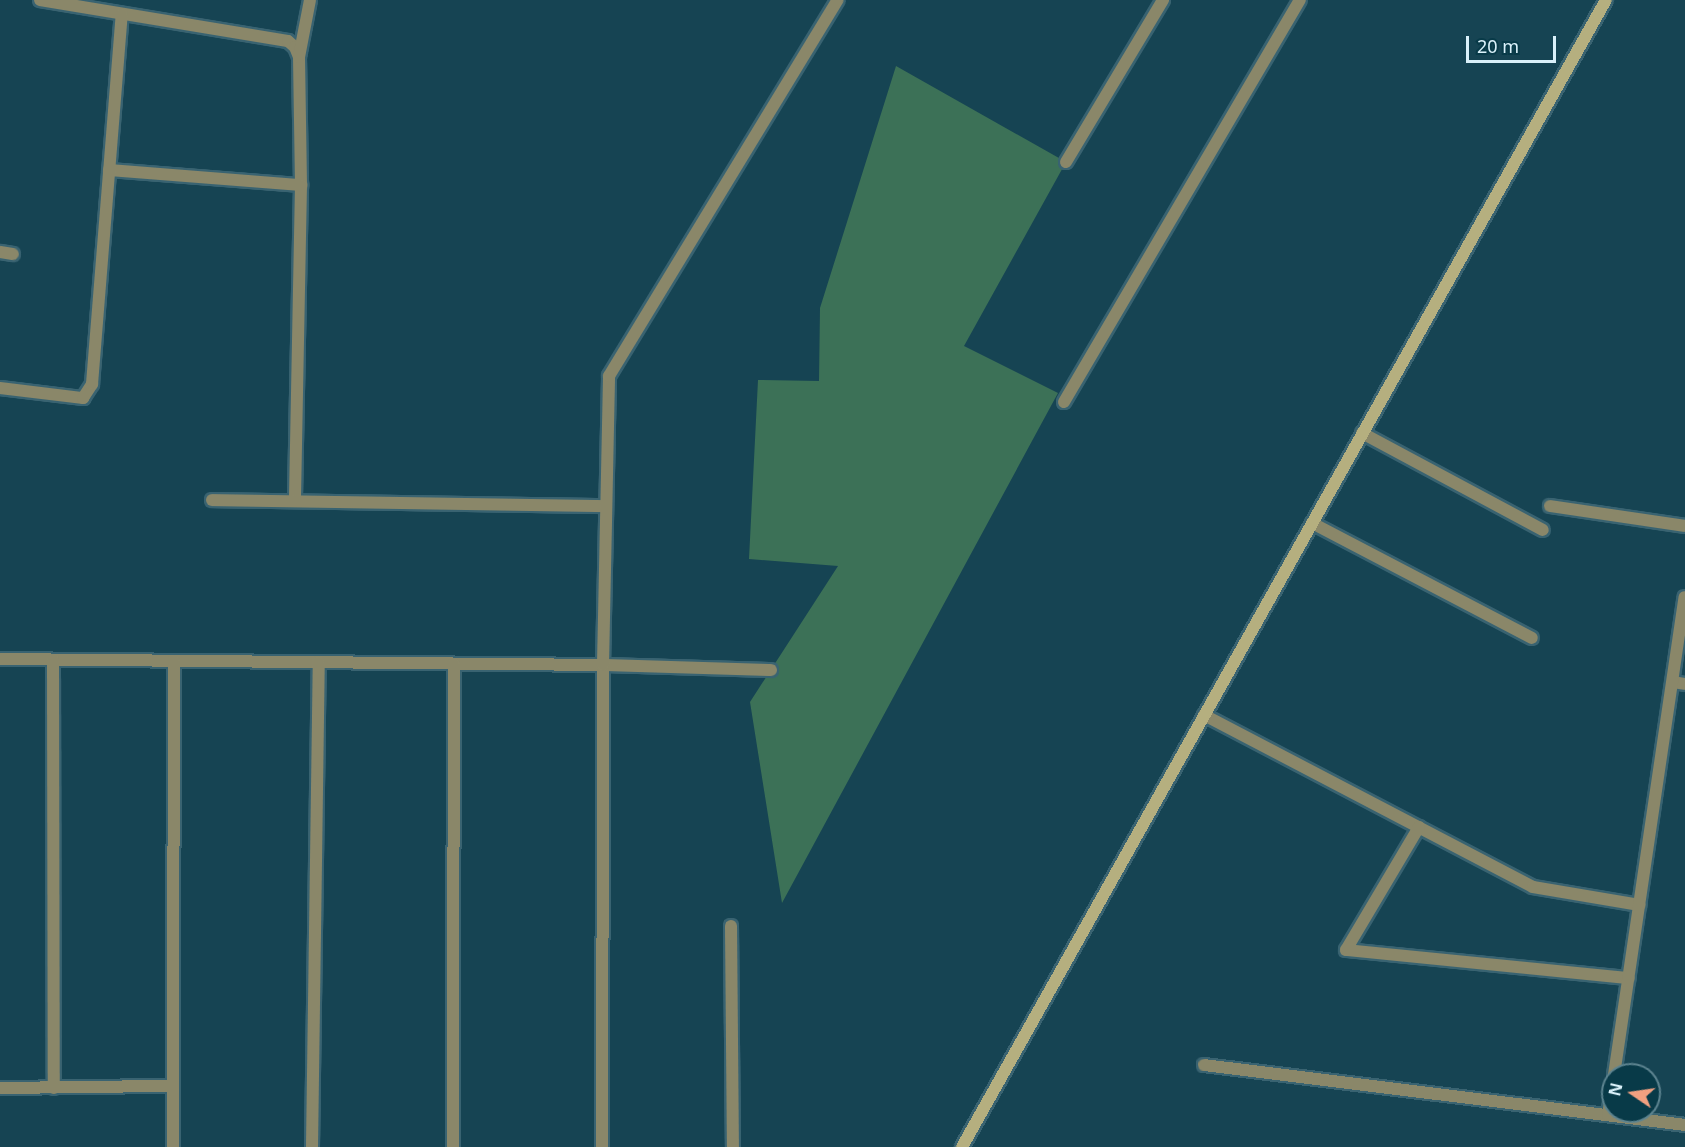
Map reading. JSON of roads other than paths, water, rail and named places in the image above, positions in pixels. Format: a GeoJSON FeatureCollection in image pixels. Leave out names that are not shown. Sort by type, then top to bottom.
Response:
{"type":"FeatureCollection","features":[{"type":"Feature","properties":{"kind":"street"},"geometry":{"type":"LineString","coordinates":[[40,0],[288,40],[299,57]]}},
{"type":"Feature","properties":{"kind":"street"},"geometry":{"type":"LineString","coordinates":[[296,501],[302,185],[299,57],[310,0]]}},
{"type":"Feature","properties":{"kind":"street"},"geometry":{"type":"LineString","coordinates":[[602,1147],[603,665],[609,376],[838,0]]}},
{"type":"Feature","properties":{"kind":"street"},"geometry":{"type":"LineString","coordinates":[[1066,162],[1163,0]]}},
{"type":"Feature","properties":{"kind":"street"},"geometry":{"type":"LineString","coordinates":[[1064,402],[1299,0]]}},
{"type":"Feature","properties":{"kind":"street"},"geometry":{"type":"LineString","coordinates":[[962,1147],[1606,0]]}},
{"type":"Feature","properties":{"kind":"street"},"geometry":{"type":"LineString","coordinates":[[0,388],[83,398],[89,392],[122,14]]}},
{"type":"Feature","properties":{"kind":"street"},"geometry":{"type":"LineString","coordinates":[[110,170],[302,185]]}},
{"type":"Feature","properties":{"kind":"street"},"geometry":{"type":"LineString","coordinates":[[0,252],[13,254]]}},
{"type":"Feature","properties":{"kind":"street"},"geometry":{"type":"LineString","coordinates":[[1362,433],[1543,530]]}},
{"type":"Feature","properties":{"kind":"street"},"geometry":{"type":"LineString","coordinates":[[212,500],[606,506]]}},
{"type":"Feature","properties":{"kind":"street"},"geometry":{"type":"LineString","coordinates":[[1550,506],[1685,526]]}},
{"type":"Feature","properties":{"kind":"street"},"geometry":{"type":"LineString","coordinates":[[1312,523],[1532,638]]}},
{"type":"Feature","properties":{"kind":"street"},"geometry":{"type":"LineString","coordinates":[[1616,1063],[1639,905],[1679,683],[1685,597]]}},
{"type":"Feature","properties":{"kind":"street"},"geometry":{"type":"LineString","coordinates":[[0,659],[603,665],[771,670]]}},
{"type":"Feature","properties":{"kind":"street"},"geometry":{"type":"LineString","coordinates":[[53,660],[54,1088]]}},
{"type":"Feature","properties":{"kind":"street"},"geometry":{"type":"LineString","coordinates":[[173,1147],[174,661]]}},
{"type":"Feature","properties":{"kind":"street"},"geometry":{"type":"LineString","coordinates":[[312,1147],[319,662]]}},
{"type":"Feature","properties":{"kind":"street"},"geometry":{"type":"LineString","coordinates":[[453,1147],[454,664]]}},
{"type":"Feature","properties":{"kind":"street"},"geometry":{"type":"LineString","coordinates":[[1204,715],[1533,887],[1639,905]]}},
{"type":"Feature","properties":{"kind":"street"},"geometry":{"type":"LineString","coordinates":[[1419,827],[1346,950],[1629,978]]}},
{"type":"Feature","properties":{"kind":"street"},"geometry":{"type":"LineString","coordinates":[[731,926],[733,1147]]}},
{"type":"Feature","properties":{"kind":"street"},"geometry":{"type":"LineString","coordinates":[[1204,1065],[1601,1114]]}},
{"type":"Feature","properties":{"kind":"street"},"geometry":{"type":"LineString","coordinates":[[0,1088],[173,1086]]}},
{"type":"Feature","properties":{"kind":"street"},"geometry":{"type":"LineString","coordinates":[[1661,1122],[1685,1125]]}}]}
